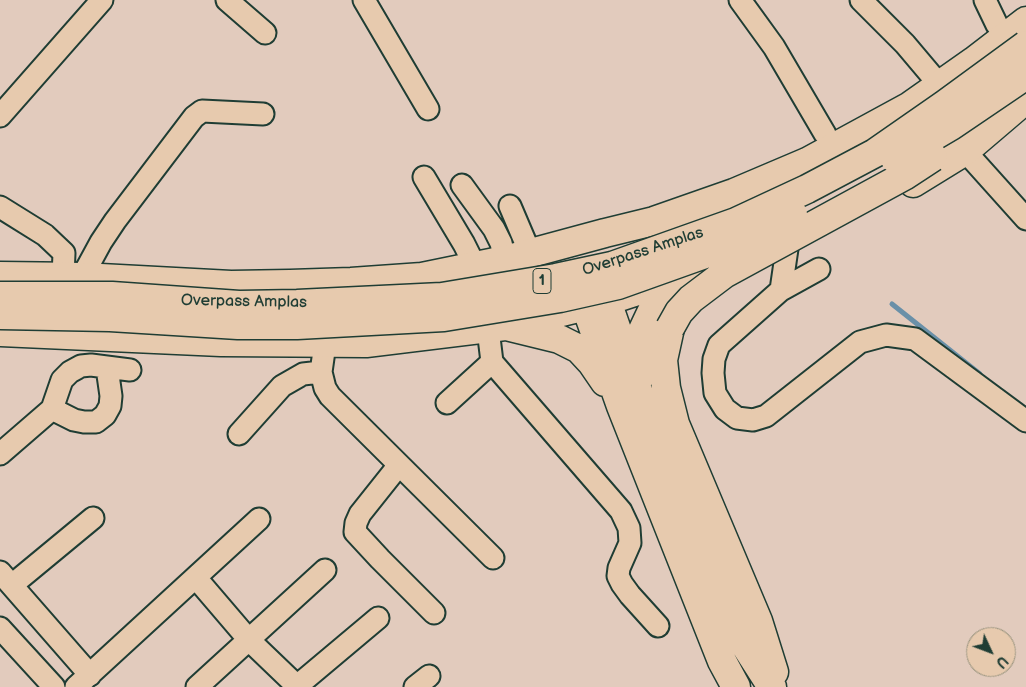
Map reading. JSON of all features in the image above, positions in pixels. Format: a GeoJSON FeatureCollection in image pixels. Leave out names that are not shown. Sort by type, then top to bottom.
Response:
{"type":"FeatureCollection","features":[{"type":"Feature","properties":{"kind":"highway"},"geometry":{"type":"LineString","coordinates":[[584,239],[766,164],[825,134],[932,76],[1026,2]]}},
{"type":"Feature","properties":{"kind":"highway"},"geometry":{"type":"LineString","coordinates":[[0,276],[73,277],[231,285],[351,282],[422,277],[517,257],[654,222],[734,193],[807,162],[910,106],[974,61],[1026,21]]}},
{"type":"Feature","properties":{"kind":"highway","name":"Overpass Amplas"},"geometry":{"type":"LineString","coordinates":[[0,296],[112,296],[239,305],[442,297],[556,278],[612,266],[736,222],[824,180],[875,153],[1026,45]]}},
{"type":"Feature","properties":{"kind":"highway"},"geometry":{"type":"LineString","coordinates":[[779,687],[758,621],[675,424],[666,388],[663,360],[670,328],[679,312],[691,299],[724,274],[904,176],[957,141],[1026,77]]}},
{"type":"Feature","properties":{"kind":"highway","name":"Overpass Amplas"},"geometry":{"type":"LineString","coordinates":[[0,315],[110,317],[238,325],[297,325],[444,317],[560,298],[618,285],[747,239],[879,169],[952,126],[1026,77]]}},
{"type":"Feature","properties":{"kind":"highway"},"geometry":{"type":"LineString","coordinates":[[0,332],[221,342],[325,344],[366,343],[496,327],[597,304],[788,242],[878,205],[965,151],[1026,99]]}},
{"type":"Feature","properties":{"kind":"highway"},"geometry":{"type":"LineString","coordinates":[[584,239],[621,406],[724,674],[736,687]]}},
{"type":"Feature","properties":{"kind":"highway"},"geometry":{"type":"LineString","coordinates":[[652,431],[638,356],[642,332],[651,313],[664,296],[690,274]]}},
{"type":"Feature","properties":{"kind":"highway"},"geometry":{"type":"LineString","coordinates":[[597,304],[738,634],[772,687]]}},
{"type":"Feature","properties":{"kind":"highway"},"geometry":{"type":"LineString","coordinates":[[496,327],[559,339],[579,349],[592,363],[621,406]]}},
{"type":"Feature","properties":{"kind":"street"},"geometry":{"type":"LineString","coordinates":[[0,116],[102,0]]}},
{"type":"Feature","properties":{"kind":"street"},"geometry":{"type":"LineString","coordinates":[[227,0],[265,33]]}},
{"type":"Feature","properties":{"kind":"street"},"geometry":{"type":"LineString","coordinates":[[364,0],[428,109]]}},
{"type":"Feature","properties":{"kind":"street"},"geometry":{"type":"LineString","coordinates":[[740,0],[774,47],[825,134]]}},
{"type":"Feature","properties":{"kind":"street"},"geometry":{"type":"LineString","coordinates":[[861,0],[905,44],[932,76]]}},
{"type":"Feature","properties":{"kind":"street"},"geometry":{"type":"LineString","coordinates":[[985,0],[997,25]]}},
{"type":"Feature","properties":{"kind":"street"},"geometry":{"type":"LineString","coordinates":[[73,277],[194,117],[202,110],[263,114]]}},
{"type":"Feature","properties":{"kind":"street"},"geometry":{"type":"LineString","coordinates":[[965,151],[1026,219]]}},
{"type":"Feature","properties":{"kind":"street"},"geometry":{"type":"LineString","coordinates":[[424,177],[475,266]]}},
{"type":"Feature","properties":{"kind":"street"},"geometry":{"type":"LineString","coordinates":[[462,185],[502,243],[517,257]]}},
{"type":"Feature","properties":{"kind":"street"},"geometry":{"type":"LineString","coordinates":[[510,206],[517,257]]}},
{"type":"Feature","properties":{"kind":"street"},"geometry":{"type":"LineString","coordinates":[[0,208],[45,235],[64,253],[73,277]]}},
{"type":"Feature","properties":{"kind":"street"},"geometry":{"type":"LineString","coordinates":[[781,290],[788,242]]}},
{"type":"Feature","properties":{"kind":"street"},"geometry":{"type":"LineString","coordinates":[[819,269],[781,290],[719,345],[714,359],[715,393],[725,409],[737,418],[753,420],[766,416],[860,342],[886,335],[915,339],[1026,420]]}},
{"type":"Feature","properties":{"kind":"street"},"geometry":{"type":"LineString","coordinates":[[447,404],[492,362],[496,327]]}},
{"type":"Feature","properties":{"kind":"street"},"geometry":{"type":"LineString","coordinates":[[325,344],[321,372],[325,388],[330,396],[493,558]]}},
{"type":"Feature","properties":{"kind":"street"},"geometry":{"type":"LineString","coordinates":[[492,362],[621,511],[629,528],[630,543],[619,568],[618,576],[630,595],[658,626]]}},
{"type":"Feature","properties":{"kind":"street"},"geometry":{"type":"LineString","coordinates":[[0,454],[52,409],[62,380],[70,372],[81,366],[130,370]]}},
{"type":"Feature","properties":{"kind":"street"},"geometry":{"type":"LineString","coordinates":[[52,409],[74,420],[96,422],[105,415],[110,406],[111,396],[107,368]]}},
{"type":"Feature","properties":{"kind":"street"},"geometry":{"type":"LineString","coordinates":[[239,434],[282,386],[303,374],[321,372]]}},
{"type":"Feature","properties":{"kind":"street"},"geometry":{"type":"LineString","coordinates":[[399,465],[360,514],[356,523],[356,532],[434,613]]}},
{"type":"Feature","properties":{"kind":"street"},"geometry":{"type":"LineString","coordinates":[[93,518],[6,579],[83,681],[259,518]]}},
{"type":"Feature","properties":{"kind":"street"},"geometry":{"type":"LineString","coordinates":[[197,687],[325,570]]}},
{"type":"Feature","properties":{"kind":"street"},"geometry":{"type":"LineString","coordinates":[[196,578],[249,640],[298,686],[378,618]]}},
{"type":"Feature","properties":{"kind":"street"},"geometry":{"type":"LineString","coordinates":[[0,628],[52,686]]}},
{"type":"Feature","properties":{"kind":"waterway"},"geometry":{"type":"LineString","coordinates":[[892,304],[980,374]]}}]}
